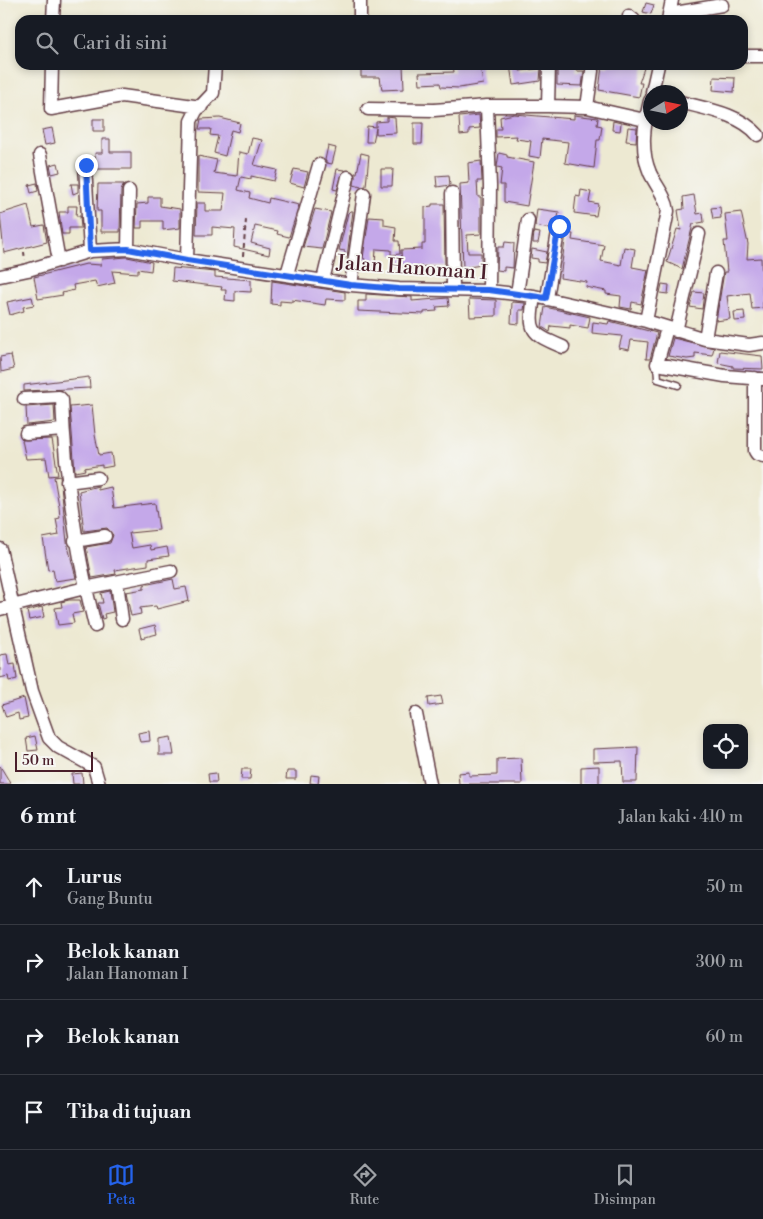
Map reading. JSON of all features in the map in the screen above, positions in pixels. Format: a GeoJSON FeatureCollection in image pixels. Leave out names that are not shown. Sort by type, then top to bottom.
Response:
{"type":"FeatureCollection","features":[{"type":"Feature","properties":{"kind":"street"},"geometry":{"type":"LineString","coordinates":[[53,15],[54,0]]}},
{"type":"Feature","properties":{"kind":"street"},"geometry":{"type":"LineString","coordinates":[[360,0],[360,15]]}},
{"type":"Feature","properties":{"kind":"street"},"geometry":{"type":"LineString","coordinates":[[669,15],[672,0]]}},
{"type":"Feature","properties":{"kind":"street"},"geometry":{"type":"LineString","coordinates":[[677,15],[722,4]]}},
{"type":"Feature","properties":{"kind":"street"},"geometry":{"type":"LineString","coordinates":[[748,56],[763,56]]}},
{"type":"Feature","properties":{"kind":"street"},"geometry":{"type":"LineString","coordinates":[[52,70],[51,109],[122,96],[201,107]]}},
{"type":"Feature","properties":{"kind":"street"},"geometry":{"type":"LineString","coordinates":[[187,260],[191,121],[213,93],[215,70]]}},
{"type":"Feature","properties":{"kind":"street"},"geometry":{"type":"LineString","coordinates":[[548,106],[549,70]]}},
{"type":"Feature","properties":{"kind":"street"},"geometry":{"type":"LineString","coordinates":[[655,85],[657,70]]}},
{"type":"Feature","properties":{"kind":"street"},"geometry":{"type":"LineString","coordinates":[[587,108],[592,71]]}},
{"type":"Feature","properties":{"kind":"street"},"geometry":{"type":"LineString","coordinates":[[688,104],[735,118],[750,127],[758,136]]}},
{"type":"Feature","properties":{"kind":"street"},"geometry":{"type":"LineString","coordinates":[[487,106],[490,186],[489,290]]}},
{"type":"Feature","properties":{"kind":"street"},"geometry":{"type":"LineString","coordinates":[[368,109],[434,110],[487,106],[548,106],[587,108],[643,120]]}},
{"type":"Feature","properties":{"kind":"street"},"geometry":{"type":"LineString","coordinates":[[645,130],[646,162],[667,203],[668,211],[646,321]]}},
{"type":"Feature","properties":{"kind":"street"},"geometry":{"type":"LineString","coordinates":[[40,155],[59,261]]}},
{"type":"Feature","properties":{"kind":"street"},"geometry":{"type":"LineString","coordinates":[[86,165],[90,250]]}},
{"type":"Feature","properties":{"kind":"street"},"geometry":{"type":"LineString","coordinates":[[287,274],[319,166]]}},
{"type":"Feature","properties":{"kind":"street"},"geometry":{"type":"LineString","coordinates":[[323,280],[348,178]]}},
{"type":"Feature","properties":{"kind":"street"},"geometry":{"type":"LineString","coordinates":[[128,249],[129,192]]}},
{"type":"Feature","properties":{"kind":"street"},"geometry":{"type":"LineString","coordinates":[[452,193],[453,288]]}},
{"type":"Feature","properties":{"kind":"street"},"geometry":{"type":"LineString","coordinates":[[351,285],[364,194]]}},
{"type":"Feature","properties":{"kind":"street"},"geometry":{"type":"LineString","coordinates":[[518,294],[528,220]]}},
{"type":"Feature","properties":{"kind":"street"},"geometry":{"type":"LineString","coordinates":[[559,226],[540,297],[530,322],[532,329],[545,340],[563,347]]}},
{"type":"Feature","properties":{"kind":"street"},"geometry":{"type":"LineString","coordinates":[[699,234],[671,330],[657,364],[759,379],[755,451],[763,456]]}},
{"type":"Feature","properties":{"kind":"street","name":"Jalan Hanoman I"},"geometry":{"type":"LineString","coordinates":[[0,276],[59,261],[90,250],[128,249],[351,285],[399,289],[453,288],[489,290],[540,297],[646,321],[705,339],[749,344],[763,343]]}},
{"type":"Feature","properties":{"kind":"street"},"geometry":{"type":"LineString","coordinates":[[705,339],[716,273]]}},
{"type":"Feature","properties":{"kind":"street"},"geometry":{"type":"LineString","coordinates":[[24,399],[60,398],[67,482],[76,541],[95,626]]}},
{"type":"Feature","properties":{"kind":"street"},"geometry":{"type":"LineString","coordinates":[[26,433],[63,430]]}},
{"type":"Feature","properties":{"kind":"street"},"geometry":{"type":"LineString","coordinates":[[67,482],[98,478]]}},
{"type":"Feature","properties":{"kind":"street"},"geometry":{"type":"LineString","coordinates":[[76,541],[105,536]]}},
{"type":"Feature","properties":{"kind":"street"},"geometry":{"type":"LineString","coordinates":[[0,549],[32,691],[49,738],[58,747],[94,767],[99,784]]}},
{"type":"Feature","properties":{"kind":"street"},"geometry":{"type":"LineString","coordinates":[[0,609],[85,588],[171,571]]}},
{"type":"Feature","properties":{"kind":"street"},"geometry":{"type":"LineString","coordinates":[[117,582],[122,619]]}},
{"type":"Feature","properties":{"kind":"street"},"geometry":{"type":"LineString","coordinates":[[416,714],[430,784]]}},
{"type":"Feature","properties":{"kind":"lane"},"geometry":{"type":"LineString","coordinates":[[657,364],[658,380],[678,385]]}},
{"type":"Feature","properties":{"kind":"path"},"geometry":{"type":"LineString","coordinates":[[242,268],[246,220]]}},
{"type":"Feature","properties":{"kind":"building"},"geometry":{"type":"Polygon","coordinates":[[[646,3],[654,5],[651,14],[643,12],[646,3]]]}},
{"type":"Feature","properties":{"kind":"building"},"geometry":{"type":"Polygon","coordinates":[[[361,70],[403,70],[404,89],[382,90],[380,77],[361,77],[361,70]]]}},
{"type":"Feature","properties":{"kind":"building"},"geometry":{"type":"Polygon","coordinates":[[[454,70],[481,70],[483,84],[459,88],[441,87],[440,83],[420,84],[419,73],[454,72],[454,70]]]}},
{"type":"Feature","properties":{"kind":"building"},"geometry":{"type":"Polygon","coordinates":[[[511,70],[541,70],[540,81],[513,85],[511,70]]]}},
{"type":"Feature","properties":{"kind":"building"},"geometry":{"type":"Polygon","coordinates":[[[557,70],[584,71],[582,86],[557,85],[557,70]]]}},
{"type":"Feature","properties":{"kind":"building"},"geometry":{"type":"Polygon","coordinates":[[[602,70],[643,70],[639,83],[642,83],[639,97],[599,90],[602,70]]]}},
{"type":"Feature","properties":{"kind":"building"},"geometry":{"type":"Polygon","coordinates":[[[714,77],[735,78],[734,92],[713,90],[714,77]]]}},
{"type":"Feature","properties":{"kind":"building"},"geometry":{"type":"Polygon","coordinates":[[[514,114],[574,119],[574,115],[598,118],[597,125],[602,126],[600,140],[597,140],[594,168],[565,163],[568,142],[542,139],[540,158],[529,156],[531,141],[516,139],[517,136],[496,137],[496,129],[501,129],[500,117],[514,114]]]}},
{"type":"Feature","properties":{"kind":"building"},"geometry":{"type":"Polygon","coordinates":[[[479,115],[480,128],[469,129],[469,134],[460,135],[459,117],[479,115]]]}},
{"type":"Feature","properties":{"kind":"building"},"geometry":{"type":"Polygon","coordinates":[[[387,117],[395,118],[396,133],[376,134],[376,128],[373,142],[366,142],[367,126],[376,127],[376,122],[387,121],[387,117]]]}},
{"type":"Feature","properties":{"kind":"building"},"geometry":{"type":"Polygon","coordinates":[[[220,118],[240,123],[238,132],[231,130],[225,156],[214,153],[218,136],[210,135],[211,129],[199,129],[201,119],[220,118]]]}},
{"type":"Feature","properties":{"kind":"building"},"geometry":{"type":"Polygon","coordinates":[[[93,119],[104,119],[104,131],[93,131],[93,119]]]}},
{"type":"Feature","properties":{"kind":"building"},"geometry":{"type":"Polygon","coordinates":[[[613,121],[621,123],[620,131],[612,130],[613,121]]]}},
{"type":"Feature","properties":{"kind":"building"},"geometry":{"type":"Polygon","coordinates":[[[414,123],[423,123],[422,144],[414,144],[414,123]]]}},
{"type":"Feature","properties":{"kind":"building"},"geometry":{"type":"Polygon","coordinates":[[[628,127],[637,128],[636,142],[626,141],[628,127]]]}},
{"type":"Feature","properties":{"kind":"building"},"geometry":{"type":"Polygon","coordinates":[[[52,128],[55,143],[45,145],[42,130],[52,128]]]}},
{"type":"Feature","properties":{"kind":"building"},"geometry":{"type":"Polygon","coordinates":[[[252,138],[262,140],[254,165],[277,170],[274,181],[251,176],[251,179],[241,177],[238,190],[250,193],[249,198],[268,203],[269,198],[299,205],[289,237],[277,234],[278,231],[255,226],[251,243],[270,248],[269,255],[234,247],[235,229],[212,227],[212,235],[196,235],[197,203],[205,203],[205,211],[223,211],[225,193],[198,192],[198,156],[217,160],[214,173],[237,176],[239,152],[248,154],[252,138]]]}},
{"type":"Feature","properties":{"kind":"building"},"geometry":{"type":"Polygon","coordinates":[[[102,139],[110,139],[110,152],[131,152],[131,169],[96,169],[95,153],[102,153],[102,139]]]}},
{"type":"Feature","properties":{"kind":"building"},"geometry":{"type":"Polygon","coordinates":[[[328,146],[336,148],[332,164],[327,163],[325,160],[328,146]]]}},
{"type":"Feature","properties":{"kind":"building"},"geometry":{"type":"Polygon","coordinates":[[[361,153],[369,155],[366,186],[361,187],[354,185],[355,173],[357,173],[361,153]]]}},
{"type":"Feature","properties":{"kind":"building"},"geometry":{"type":"Polygon","coordinates":[[[499,153],[507,155],[507,157],[534,162],[527,206],[504,202],[504,185],[500,185],[502,168],[497,167],[499,153]]]}},
{"type":"Feature","properties":{"kind":"building"},"geometry":{"type":"Polygon","coordinates":[[[481,161],[482,181],[477,181],[478,197],[481,197],[481,234],[467,235],[468,253],[481,253],[481,265],[463,268],[460,184],[469,183],[468,163],[481,161]]]}},
{"type":"Feature","properties":{"kind":"building"},"geometry":{"type":"Polygon","coordinates":[[[58,163],[60,172],[52,174],[50,165],[58,163]]]}},
{"type":"Feature","properties":{"kind":"building"},"geometry":{"type":"Polygon","coordinates":[[[294,169],[308,172],[304,187],[290,183],[294,169]]]}},
{"type":"Feature","properties":{"kind":"building"},"geometry":{"type":"Polygon","coordinates":[[[337,169],[344,170],[337,190],[333,189],[337,169]]]}},
{"type":"Feature","properties":{"kind":"building"},"geometry":{"type":"Polygon","coordinates":[[[381,169],[393,169],[392,186],[381,186],[381,169]]]}},
{"type":"Feature","properties":{"kind":"building"},"geometry":{"type":"Polygon","coordinates":[[[449,175],[450,185],[437,187],[436,176],[449,175]]]}},
{"type":"Feature","properties":{"kind":"building"},"geometry":{"type":"Polygon","coordinates":[[[37,183],[38,191],[31,193],[29,185],[37,183]]]}},
{"type":"Feature","properties":{"kind":"building"},"geometry":{"type":"Polygon","coordinates":[[[71,184],[78,184],[78,192],[73,194],[71,184]]]}},
{"type":"Feature","properties":{"kind":"building"},"geometry":{"type":"Polygon","coordinates":[[[98,184],[124,184],[121,191],[120,232],[101,232],[101,211],[97,211],[98,184]]]}},
{"type":"Feature","properties":{"kind":"building"},"geometry":{"type":"Polygon","coordinates":[[[581,190],[591,192],[589,202],[598,204],[596,216],[574,213],[576,196],[580,197],[581,190]]]}},
{"type":"Feature","properties":{"kind":"building"},"geometry":{"type":"Polygon","coordinates":[[[694,195],[697,214],[703,213],[704,222],[693,224],[682,269],[667,262],[677,229],[681,230],[678,210],[684,209],[683,197],[694,195]]]}},
{"type":"Feature","properties":{"kind":"building"},"geometry":{"type":"Polygon","coordinates":[[[148,197],[160,197],[160,206],[180,209],[180,228],[163,230],[163,221],[142,221],[142,228],[136,228],[137,204],[148,203],[148,197]]]}},
{"type":"Feature","properties":{"kind":"building"},"geometry":{"type":"Polygon","coordinates":[[[432,204],[444,204],[445,266],[402,267],[401,250],[422,249],[422,244],[425,244],[425,207],[432,206],[432,204]]]}},
{"type":"Feature","properties":{"kind":"building"},"geometry":{"type":"Polygon","coordinates":[[[28,205],[33,227],[44,225],[47,242],[4,253],[0,214],[28,205]]]}},
{"type":"Feature","properties":{"kind":"building"},"geometry":{"type":"Polygon","coordinates":[[[68,206],[77,206],[76,216],[80,216],[81,228],[69,228],[69,234],[62,234],[59,212],[68,212],[68,206]]]}},
{"type":"Feature","properties":{"kind":"building"},"geometry":{"type":"Polygon","coordinates":[[[720,207],[721,218],[713,219],[711,208],[720,207]]]}},
{"type":"Feature","properties":{"kind":"building"},"geometry":{"type":"Polygon","coordinates":[[[315,209],[331,212],[322,249],[303,247],[315,209]]]}},
{"type":"Feature","properties":{"kind":"building"},"geometry":{"type":"Polygon","coordinates":[[[537,209],[559,212],[558,218],[552,221],[550,229],[535,226],[537,209]]]}},
{"type":"Feature","properties":{"kind":"building"},"geometry":{"type":"Polygon","coordinates":[[[350,211],[353,211],[347,257],[345,257],[345,251],[339,250],[350,211]]]}},
{"type":"Feature","properties":{"kind":"building"},"geometry":{"type":"Polygon","coordinates":[[[741,212],[748,244],[747,259],[761,258],[763,308],[752,309],[750,293],[727,296],[730,319],[716,321],[724,272],[727,272],[724,241],[728,241],[725,214],[741,212]]]}},
{"type":"Feature","properties":{"kind":"building"},"geometry":{"type":"Polygon","coordinates":[[[369,217],[384,218],[384,225],[396,227],[395,241],[399,241],[400,254],[391,255],[391,250],[376,249],[375,265],[365,264],[365,259],[363,258],[369,217]]]}},
{"type":"Feature","properties":{"kind":"building"},"geometry":{"type":"Polygon","coordinates":[[[534,232],[540,233],[538,243],[533,243],[534,232]]]}},
{"type":"Feature","properties":{"kind":"building"},"geometry":{"type":"Polygon","coordinates":[[[566,233],[573,234],[572,240],[604,245],[601,261],[621,265],[624,247],[635,249],[632,267],[648,270],[641,304],[632,302],[631,309],[620,307],[621,296],[606,294],[606,291],[586,287],[587,282],[560,278],[566,233]]]}},
{"type":"Feature","properties":{"kind":"building"},"geometry":{"type":"Polygon","coordinates":[[[505,242],[514,243],[513,268],[504,267],[504,271],[497,270],[498,247],[504,247],[505,242]]]}},
{"type":"Feature","properties":{"kind":"building"},"geometry":{"type":"Polygon","coordinates":[[[532,249],[547,252],[545,263],[531,258],[532,249]]]}},
{"type":"Feature","properties":{"kind":"building"},"geometry":{"type":"Polygon","coordinates":[[[127,257],[152,262],[151,271],[138,269],[138,273],[112,271],[115,283],[97,287],[95,281],[73,285],[74,290],[62,293],[63,295],[38,299],[34,277],[86,264],[101,265],[102,259],[127,257]]]}},
{"type":"Feature","properties":{"kind":"building"},"geometry":{"type":"Polygon","coordinates":[[[173,268],[215,272],[215,277],[251,280],[251,292],[235,291],[235,301],[225,300],[226,290],[221,290],[222,287],[172,281],[173,268]]]}},
{"type":"Feature","properties":{"kind":"building"},"geometry":{"type":"Polygon","coordinates":[[[272,281],[345,292],[345,300],[326,299],[325,305],[292,300],[292,302],[280,301],[280,305],[271,304],[272,281]]]}},
{"type":"Feature","properties":{"kind":"building"},"geometry":{"type":"Polygon","coordinates":[[[662,284],[669,285],[668,294],[660,293],[662,284]]]}},
{"type":"Feature","properties":{"kind":"building"},"geometry":{"type":"Polygon","coordinates":[[[694,292],[704,293],[702,309],[690,307],[694,292]]]}},
{"type":"Feature","properties":{"kind":"building"},"geometry":{"type":"Polygon","coordinates":[[[366,294],[412,297],[412,301],[448,298],[449,306],[436,307],[437,311],[424,312],[424,314],[358,311],[358,301],[366,301],[366,294]]]}},
{"type":"Feature","properties":{"kind":"building"},"geometry":{"type":"Polygon","coordinates":[[[32,297],[34,305],[23,307],[24,311],[10,315],[7,302],[32,297]]]}},
{"type":"Feature","properties":{"kind":"building"},"geometry":{"type":"Polygon","coordinates":[[[469,299],[496,300],[496,316],[470,317],[469,299]]]}},
{"type":"Feature","properties":{"kind":"building"},"geometry":{"type":"Polygon","coordinates":[[[512,302],[525,303],[524,310],[519,310],[519,324],[511,323],[512,302]]]}},
{"type":"Feature","properties":{"kind":"building"},"geometry":{"type":"Polygon","coordinates":[[[545,307],[590,317],[588,328],[570,325],[570,328],[551,326],[550,332],[542,327],[545,307]]]}},
{"type":"Feature","properties":{"kind":"building"},"geometry":{"type":"Polygon","coordinates":[[[744,311],[745,320],[735,321],[734,312],[744,311]]]}},
{"type":"Feature","properties":{"kind":"building"},"geometry":{"type":"Polygon","coordinates":[[[609,321],[657,333],[650,359],[646,359],[648,342],[631,340],[629,350],[619,348],[622,336],[592,333],[593,322],[608,324],[609,321]]]}},
{"type":"Feature","properties":{"kind":"building"},"geometry":{"type":"Polygon","coordinates":[[[673,338],[714,348],[712,355],[695,353],[695,358],[687,359],[668,356],[673,338]]]}},
{"type":"Feature","properties":{"kind":"building"},"geometry":{"type":"Polygon","coordinates":[[[720,351],[762,356],[763,369],[733,368],[733,366],[718,363],[720,351]]]}},
{"type":"Feature","properties":{"kind":"building"},"geometry":{"type":"Polygon","coordinates":[[[11,355],[14,369],[1,372],[0,357],[11,355]]]}},
{"type":"Feature","properties":{"kind":"building"},"geometry":{"type":"Polygon","coordinates":[[[89,377],[90,388],[24,391],[24,385],[89,377]]]}},
{"type":"Feature","properties":{"kind":"building"},"geometry":{"type":"Polygon","coordinates":[[[54,405],[55,422],[27,425],[26,407],[54,405]]]}},
{"type":"Feature","properties":{"kind":"building"},"geometry":{"type":"Polygon","coordinates":[[[92,405],[99,455],[111,453],[113,466],[102,468],[102,465],[84,468],[85,470],[75,472],[70,407],[92,405]]]}},
{"type":"Feature","properties":{"kind":"building"},"geometry":{"type":"Polygon","coordinates":[[[52,439],[58,475],[49,476],[46,458],[26,459],[22,440],[52,439]]]}},
{"type":"Feature","properties":{"kind":"building"},"geometry":{"type":"Polygon","coordinates":[[[60,476],[67,542],[76,578],[55,581],[53,569],[48,570],[43,538],[59,535],[56,519],[60,518],[59,506],[54,477],[60,476]]]}},
{"type":"Feature","properties":{"kind":"building"},"geometry":{"type":"Polygon","coordinates":[[[98,486],[98,490],[111,487],[114,508],[155,503],[159,530],[129,533],[132,548],[150,545],[151,550],[167,547],[169,556],[148,559],[148,565],[115,570],[116,574],[92,578],[86,547],[110,543],[113,535],[107,528],[84,531],[79,491],[98,486]]]}},
{"type":"Feature","properties":{"kind":"building"},"geometry":{"type":"Polygon","coordinates":[[[173,579],[175,589],[186,587],[189,601],[157,609],[156,606],[140,608],[141,614],[131,616],[126,592],[144,589],[144,585],[173,579]]]}},
{"type":"Feature","properties":{"kind":"building"},"geometry":{"type":"Polygon","coordinates":[[[110,591],[113,612],[104,614],[105,618],[102,619],[98,603],[103,603],[101,593],[110,591]]]}},
{"type":"Feature","properties":{"kind":"building"},"geometry":{"type":"Polygon","coordinates":[[[80,600],[83,612],[72,614],[74,623],[58,625],[55,608],[62,607],[61,602],[80,600]]]}},
{"type":"Feature","properties":{"kind":"building"},"geometry":{"type":"Polygon","coordinates":[[[42,607],[44,617],[29,620],[27,611],[42,607]]]}},
{"type":"Feature","properties":{"kind":"building"},"geometry":{"type":"Polygon","coordinates":[[[155,625],[157,634],[141,638],[139,629],[155,625]]]}},
{"type":"Feature","properties":{"kind":"building"},"geometry":{"type":"Polygon","coordinates":[[[7,654],[9,665],[15,664],[17,679],[9,681],[8,676],[0,678],[0,655],[7,654]]]}},
{"type":"Feature","properties":{"kind":"building"},"geometry":{"type":"Polygon","coordinates":[[[441,696],[443,704],[429,706],[428,698],[441,696]]]}},
{"type":"Feature","properties":{"kind":"building"},"geometry":{"type":"Polygon","coordinates":[[[24,698],[28,718],[19,720],[18,713],[6,717],[2,705],[24,698]]]}},
{"type":"Feature","properties":{"kind":"building"},"geometry":{"type":"Polygon","coordinates":[[[149,731],[150,741],[140,742],[138,733],[149,731]]]}},
{"type":"Feature","properties":{"kind":"building"},"geometry":{"type":"Polygon","coordinates":[[[35,736],[38,750],[28,751],[26,738],[35,736]]]}},
{"type":"Feature","properties":{"kind":"building"},"geometry":{"type":"Polygon","coordinates":[[[171,737],[174,755],[159,755],[159,739],[171,737]]]}},
{"type":"Feature","properties":{"kind":"building"},"geometry":{"type":"Polygon","coordinates":[[[638,747],[637,782],[623,782],[622,761],[593,762],[593,749],[638,747]]]}},
{"type":"Feature","properties":{"kind":"building"},"geometry":{"type":"Polygon","coordinates":[[[521,758],[522,784],[459,784],[458,773],[469,772],[469,776],[497,775],[497,759],[521,758]]]}},
{"type":"Feature","properties":{"kind":"building"},"geometry":{"type":"Polygon","coordinates":[[[0,766],[11,784],[0,784],[0,766]]]}},
{"type":"Feature","properties":{"kind":"building"},"geometry":{"type":"Polygon","coordinates":[[[599,766],[599,784],[581,784],[581,767],[599,766]]]}},
{"type":"Feature","properties":{"kind":"building"},"geometry":{"type":"Polygon","coordinates":[[[242,769],[251,769],[250,779],[241,779],[242,769]]]}},
{"type":"Feature","properties":{"kind":"building"},"geometry":{"type":"Polygon","coordinates":[[[287,771],[296,771],[296,779],[286,779],[287,771]]]}},
{"type":"Feature","properties":{"kind":"building"},"geometry":{"type":"Polygon","coordinates":[[[82,773],[83,784],[73,784],[72,774],[82,773]]]}},
{"type":"Feature","properties":{"kind":"building"},"geometry":{"type":"Polygon","coordinates":[[[216,773],[217,782],[209,782],[208,774],[216,773]]]}},
{"type":"Feature","properties":{"kind":"building"},"geometry":{"type":"Polygon","coordinates":[[[311,775],[319,776],[318,784],[310,783],[311,775]]]}},
{"type":"Feature","properties":{"kind":"route"},"geometry":{"type":"LineString","coordinates":[[86,165],[90,250],[128,249],[351,285],[399,289],[453,288],[489,290],[546,298],[559,226]]}}]}
